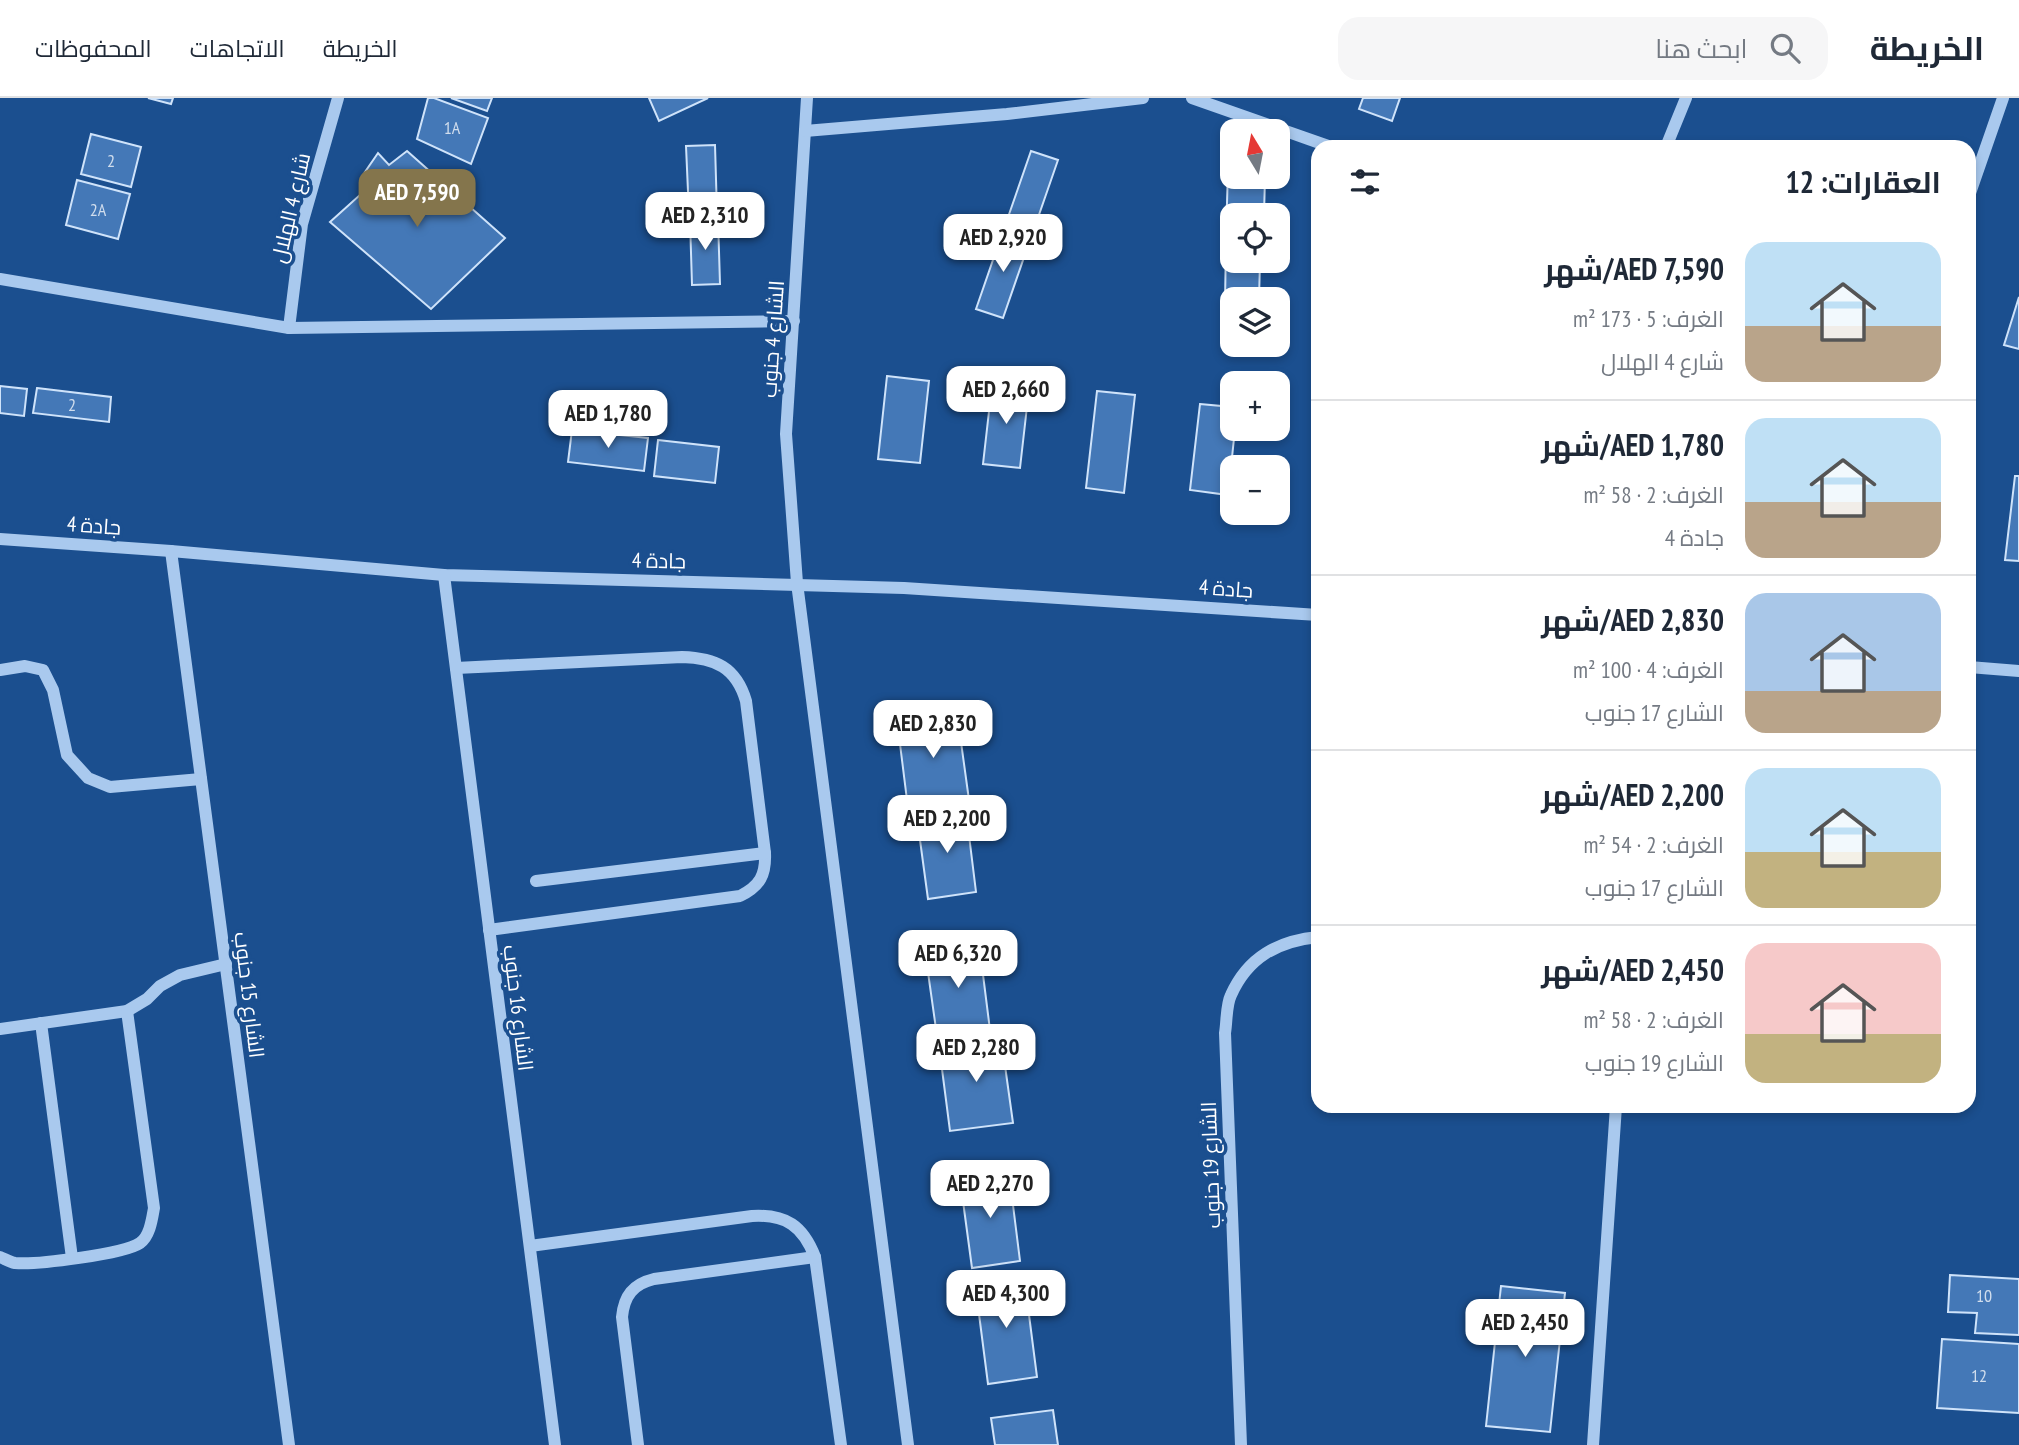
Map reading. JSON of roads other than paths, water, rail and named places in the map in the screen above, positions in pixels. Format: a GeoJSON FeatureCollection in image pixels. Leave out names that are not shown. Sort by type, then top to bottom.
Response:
{"type":"FeatureCollection","features":[{"type":"Feature","properties":{"kind":"street","name":"شارع 4 الهلال"},"geometry":{"type":"LineString","coordinates":[[289,328],[302,224],[338,98]]}},
{"type":"Feature","properties":{"kind":"street","name":"الشارع 4 جنوب"},"geometry":{"type":"LineString","coordinates":[[807,98],[786,434],[797,583],[908,1445]]}},
{"type":"Feature","properties":{"kind":"street"},"geometry":{"type":"LineString","coordinates":[[805,131],[1007,114],[1143,98]]}},
{"type":"Feature","properties":{"kind":"street"},"geometry":{"type":"LineString","coordinates":[[1192,98],[1311,140]]}},
{"type":"Feature","properties":{"kind":"street"},"geometry":{"type":"LineString","coordinates":[[1669,140],[1686,98]]}},
{"type":"Feature","properties":{"kind":"street"},"geometry":{"type":"LineString","coordinates":[[1976,177],[2003,98]]}},
{"type":"Feature","properties":{"kind":"street"},"geometry":{"type":"LineString","coordinates":[[0,279],[289,328],[794,321]]}},
{"type":"Feature","properties":{"kind":"street","name":"جادة 4"},"geometry":{"type":"LineString","coordinates":[[0,539],[171,551],[444,576],[797,583],[1146,602],[1311,614]]}},
{"type":"Feature","properties":{"kind":"street","name":"الشارع 15 جنوب"},"geometry":{"type":"LineString","coordinates":[[171,551],[289,1445]]}},
{"type":"Feature","properties":{"kind":"street","name":"الشارع 16 جنوب"},"geometry":{"type":"LineString","coordinates":[[444,576],[555,1445]]}},
{"type":"Feature","properties":{"kind":"street"},"geometry":{"type":"LineString","coordinates":[[456,668],[682,657],[711,660],[734,676],[742,687],[746,701],[766,870],[752,890],[740,896],[489,930]]}},
{"type":"Feature","properties":{"kind":"street"},"geometry":{"type":"LineString","coordinates":[[0,670],[25,666],[44,670],[53,690],[67,755],[88,778],[110,787],[201,779]]}},
{"type":"Feature","properties":{"kind":"street"},"geometry":{"type":"LineString","coordinates":[[1976,668],[2019,671]]}},
{"type":"Feature","properties":{"kind":"street"},"geometry":{"type":"LineString","coordinates":[[536,881],[765,853]]}},
{"type":"Feature","properties":{"kind":"street","name":"الشارع 19 جنوب"},"geometry":{"type":"LineString","coordinates":[[1241,1445],[1225,1033],[1230,997],[1248,965],[1279,945],[1311,938]]}},
{"type":"Feature","properties":{"kind":"street"},"geometry":{"type":"LineString","coordinates":[[0,1029],[127,1011],[147,999],[160,986],[180,975],[226,964]]}},
{"type":"Feature","properties":{"kind":"street"},"geometry":{"type":"LineString","coordinates":[[0,1257],[13,1263],[116,1252],[141,1243],[151,1227],[154,1208],[127,1011]]}},
{"type":"Feature","properties":{"kind":"street"},"geometry":{"type":"LineString","coordinates":[[41,1023],[72,1258]]}},
{"type":"Feature","properties":{"kind":"street"},"geometry":{"type":"LineString","coordinates":[[1592,1445],[1616,1113]]}},
{"type":"Feature","properties":{"kind":"street"},"geometry":{"type":"LineString","coordinates":[[530,1246],[768,1215],[785,1220],[799,1229],[809,1242],[815,1257],[841,1445]]}},
{"type":"Feature","properties":{"kind":"street"},"geometry":{"type":"LineString","coordinates":[[638,1445],[622,1317],[627,1296],[634,1287],[654,1279],[815,1257]]}}]}
